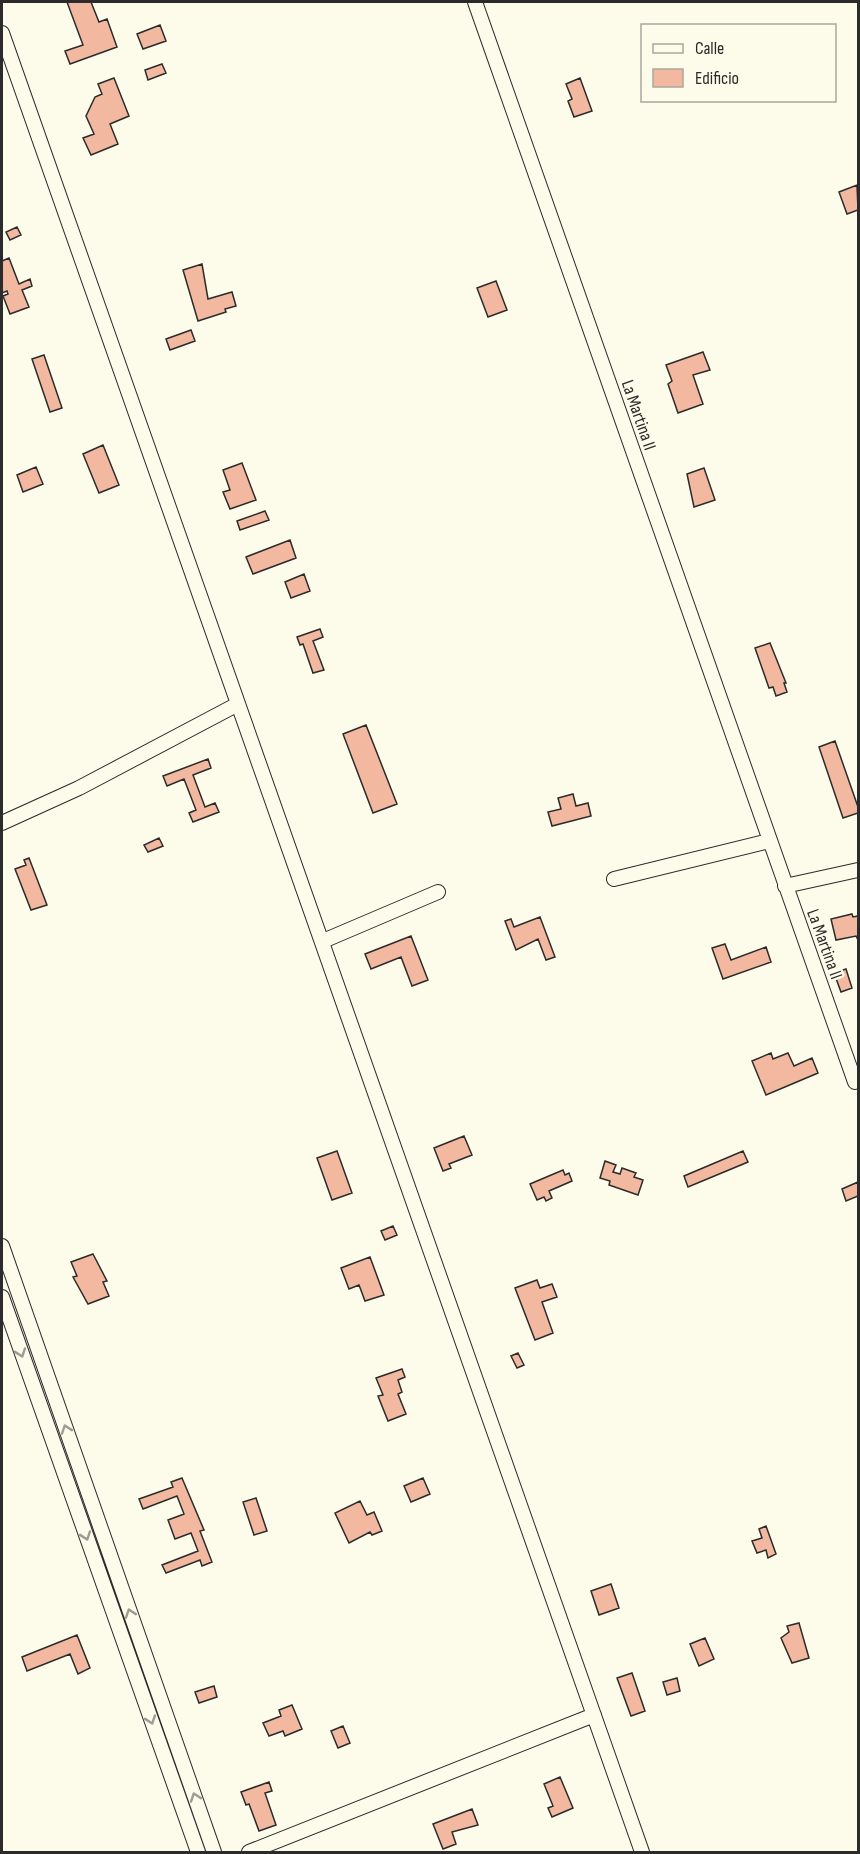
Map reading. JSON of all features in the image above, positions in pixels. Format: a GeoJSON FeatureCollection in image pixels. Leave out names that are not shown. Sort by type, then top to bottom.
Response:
{"type":"FeatureCollection","features":[{"type":"Feature","properties":{"kind":"street","name":"La Martina II"},"geometry":{"type":"LineString","coordinates":[[475,2],[855,1082]]}},
{"type":"Feature","properties":{"kind":"street"},"geometry":{"type":"LineString","coordinates":[[2,33],[642,1852]]}},
{"type":"Feature","properties":{"kind":"street"},"geometry":{"type":"LineString","coordinates":[[2,823],[79,788],[238,704]]}},
{"type":"Feature","properties":{"kind":"street"},"geometry":{"type":"LineString","coordinates":[[614,879],[769,841]]}},
{"type":"Feature","properties":{"kind":"street"},"geometry":{"type":"LineString","coordinates":[[785,886],[858,870]]}},
{"type":"Feature","properties":{"kind":"street"},"geometry":{"type":"LineString","coordinates":[[322,941],[438,892]]}},
{"type":"Feature","properties":{"kind":"street"},"geometry":{"type":"LineString","coordinates":[[2,1246],[214,1852]]}},
{"type":"Feature","properties":{"kind":"street"},"geometry":{"type":"LineString","coordinates":[[2,1297],[198,1852]]}},
{"type":"Feature","properties":{"kind":"street"},"geometry":{"type":"LineString","coordinates":[[249,1852],[594,1715]]}},
{"type":"Feature","properties":{"kind":"building"},"geometry":{"type":"Polygon","coordinates":[[[67,2],[91,2],[99,22],[107,19],[117,47],[70,64],[65,51],[83,45],[67,2]]]}},
{"type":"Feature","properties":{"kind":"building"},"geometry":{"type":"Polygon","coordinates":[[[160,25],[166,41],[143,49],[137,34],[160,25]]]}},
{"type":"Feature","properties":{"kind":"building"},"geometry":{"type":"Polygon","coordinates":[[[162,64],[166,73],[148,80],[145,70],[162,64]]]}},
{"type":"Feature","properties":{"kind":"building"},"geometry":{"type":"Polygon","coordinates":[[[114,78],[129,116],[110,124],[118,144],[91,155],[83,138],[94,134],[86,116],[95,97],[102,94],[98,84],[114,78]]]}},
{"type":"Feature","properties":{"kind":"building"},"geometry":{"type":"Polygon","coordinates":[[[580,78],[592,111],[574,117],[568,101],[572,99],[566,84],[580,78]]]}},
{"type":"Feature","properties":{"kind":"building"},"geometry":{"type":"Polygon","coordinates":[[[857,185],[858,210],[847,214],[839,192],[857,185]]]}},
{"type":"Feature","properties":{"kind":"building"},"geometry":{"type":"Polygon","coordinates":[[[17,227],[21,235],[10,240],[6,232],[17,227]]]}},
{"type":"Feature","properties":{"kind":"building"},"geometry":{"type":"Polygon","coordinates":[[[9,258],[19,284],[30,279],[32,286],[22,290],[29,307],[10,314],[3,296],[8,294],[7,291],[2,293],[2,261],[9,258]]]}},
{"type":"Feature","properties":{"kind":"building"},"geometry":{"type":"Polygon","coordinates":[[[202,264],[208,299],[232,292],[236,306],[225,309],[226,312],[198,321],[183,270],[202,264]]]}},
{"type":"Feature","properties":{"kind":"building"},"geometry":{"type":"Polygon","coordinates":[[[496,281],[507,310],[488,317],[477,288],[496,281]]]}},
{"type":"Feature","properties":{"kind":"building"},"geometry":{"type":"Polygon","coordinates":[[[191,330],[195,341],[170,350],[166,339],[191,330]]]}},
{"type":"Feature","properties":{"kind":"building"},"geometry":{"type":"Polygon","coordinates":[[[703,352],[710,370],[693,375],[703,404],[678,413],[668,384],[672,381],[666,365],[703,352]]]}},
{"type":"Feature","properties":{"kind":"building"},"geometry":{"type":"Polygon","coordinates":[[[44,355],[62,408],[50,412],[32,359],[44,355]]]}},
{"type":"Feature","properties":{"kind":"building"},"geometry":{"type":"Polygon","coordinates":[[[103,445],[119,485],[99,493],[83,454],[103,445]]]}},
{"type":"Feature","properties":{"kind":"building"},"geometry":{"type":"Polygon","coordinates":[[[242,463],[256,500],[230,509],[223,492],[230,490],[223,470],[242,463]]]}},
{"type":"Feature","properties":{"kind":"building"},"geometry":{"type":"Polygon","coordinates":[[[36,467],[43,484],[23,492],[17,475],[36,467]]]}},
{"type":"Feature","properties":{"kind":"building"},"geometry":{"type":"Polygon","coordinates":[[[704,468],[715,500],[694,507],[687,474],[704,468]]]}},
{"type":"Feature","properties":{"kind":"building"},"geometry":{"type":"Polygon","coordinates":[[[265,511],[269,520],[240,530],[237,521],[265,511]]]}},
{"type":"Feature","properties":{"kind":"building"},"geometry":{"type":"Polygon","coordinates":[[[290,540],[296,558],[253,574],[246,557],[290,540]]]}},
{"type":"Feature","properties":{"kind":"building"},"geometry":{"type":"Polygon","coordinates":[[[304,574],[310,591],[291,598],[285,582],[304,574]]]}},
{"type":"Feature","properties":{"kind":"building"},"geometry":{"type":"Polygon","coordinates":[[[320,629],[323,637],[313,641],[324,670],[313,673],[303,644],[300,645],[297,637],[320,629]]]}},
{"type":"Feature","properties":{"kind":"building"},"geometry":{"type":"Polygon","coordinates":[[[770,643],[786,683],[784,683],[787,692],[776,696],[773,687],[769,688],[755,648],[770,643]]]}},
{"type":"Feature","properties":{"kind":"building"},"geometry":{"type":"Polygon","coordinates":[[[366,725],[397,804],[373,813],[343,734],[366,725]]]}},
{"type":"Feature","properties":{"kind":"building"},"geometry":{"type":"Polygon","coordinates":[[[835,741],[858,807],[858,813],[843,818],[819,747],[835,741]]]}},
{"type":"Feature","properties":{"kind":"building"},"geometry":{"type":"Polygon","coordinates":[[[208,759],[211,768],[193,775],[205,807],[215,803],[219,812],[193,822],[189,813],[196,810],[184,779],[167,786],[163,776],[208,759]]]}},
{"type":"Feature","properties":{"kind":"building"},"geometry":{"type":"Polygon","coordinates":[[[573,794],[576,806],[588,803],[591,816],[552,826],[548,812],[561,809],[558,798],[573,794]]]}},
{"type":"Feature","properties":{"kind":"building"},"geometry":{"type":"Polygon","coordinates":[[[159,838],[163,846],[148,852],[144,845],[159,838]]]}},
{"type":"Feature","properties":{"kind":"building"},"geometry":{"type":"Polygon","coordinates":[[[29,858],[47,905],[31,910],[15,869],[26,865],[24,860],[29,858]]]}},
{"type":"Feature","properties":{"kind":"building"},"geometry":{"type":"Polygon","coordinates":[[[852,914],[853,917],[858,916],[858,940],[856,936],[836,940],[831,919],[852,914]]]}},
{"type":"Feature","properties":{"kind":"building"},"geometry":{"type":"Polygon","coordinates":[[[540,917],[555,957],[546,960],[538,939],[516,950],[505,921],[511,919],[514,927],[540,917]]]}},
{"type":"Feature","properties":{"kind":"building"},"geometry":{"type":"Polygon","coordinates":[[[411,936],[428,980],[412,986],[401,957],[371,969],[365,954],[411,936]]]}},
{"type":"Feature","properties":{"kind":"building"},"geometry":{"type":"Polygon","coordinates":[[[725,944],[731,960],[766,947],[771,962],[723,979],[712,948],[725,944]]]}},
{"type":"Feature","properties":{"kind":"building"},"geometry":{"type":"Polygon","coordinates":[[[846,969],[852,988],[841,992],[834,973],[846,969]]]}},
{"type":"Feature","properties":{"kind":"building"},"geometry":{"type":"Polygon","coordinates":[[[771,1053],[773,1059],[788,1053],[794,1066],[812,1058],[818,1073],[766,1095],[752,1061],[771,1053]]]}},
{"type":"Feature","properties":{"kind":"building"},"geometry":{"type":"Polygon","coordinates":[[[464,1136],[472,1155],[449,1164],[451,1168],[443,1171],[434,1148],[464,1136]]]}},
{"type":"Feature","properties":{"kind":"building"},"geometry":{"type":"Polygon","coordinates":[[[337,1151],[352,1193],[332,1200],[317,1158],[337,1151]]]}},
{"type":"Feature","properties":{"kind":"building"},"geometry":{"type":"Polygon","coordinates":[[[743,1151],[748,1162],[688,1187],[684,1176],[743,1151]]]}},
{"type":"Feature","properties":{"kind":"building"},"geometry":{"type":"Polygon","coordinates":[[[605,1161],[616,1165],[613,1172],[620,1174],[622,1168],[636,1173],[634,1177],[643,1180],[638,1195],[609,1185],[610,1181],[600,1178],[605,1161]]]}},
{"type":"Feature","properties":{"kind":"building"},"geometry":{"type":"Polygon","coordinates":[[[563,1170],[565,1175],[569,1173],[572,1181],[549,1191],[552,1198],[546,1201],[544,1197],[537,1200],[530,1184],[563,1170]]]}},
{"type":"Feature","properties":{"kind":"building"},"geometry":{"type":"Polygon","coordinates":[[[858,1182],[858,1196],[846,1201],[842,1189],[858,1182]]]}},
{"type":"Feature","properties":{"kind":"building"},"geometry":{"type":"Polygon","coordinates":[[[393,1226],[397,1235],[385,1240],[381,1231],[393,1226]]]}},
{"type":"Feature","properties":{"kind":"building"},"geometry":{"type":"Polygon","coordinates":[[[93,1254],[107,1281],[103,1282],[109,1296],[88,1304],[73,1277],[77,1276],[71,1262],[93,1254]]]}},
{"type":"Feature","properties":{"kind":"building"},"geometry":{"type":"Polygon","coordinates":[[[370,1257],[384,1295],[365,1301],[359,1285],[349,1289],[341,1268],[370,1257]]]}},
{"type":"Feature","properties":{"kind":"building"},"geometry":{"type":"Polygon","coordinates":[[[537,1280],[540,1288],[552,1284],[557,1297],[542,1302],[553,1333],[535,1340],[515,1288],[537,1280]]]}},
{"type":"Feature","properties":{"kind":"building"},"geometry":{"type":"Polygon","coordinates":[[[518,1353],[524,1365],[517,1368],[511,1356],[518,1353]]]}},
{"type":"Feature","properties":{"kind":"building"},"geometry":{"type":"Polygon","coordinates":[[[402,1369],[405,1377],[398,1380],[402,1392],[398,1394],[406,1414],[388,1421],[378,1396],[383,1395],[376,1378],[402,1369]]]}},
{"type":"Feature","properties":{"kind":"building"},"geometry":{"type":"Polygon","coordinates":[[[182,1478],[204,1530],[200,1531],[212,1562],[202,1566],[200,1560],[166,1573],[162,1565],[198,1551],[191,1533],[175,1539],[168,1520],[184,1514],[177,1496],[143,1509],[139,1499],[173,1487],[171,1482],[182,1478]]]}},
{"type":"Feature","properties":{"kind":"building"},"geometry":{"type":"Polygon","coordinates":[[[423,1478],[430,1494],[411,1502],[404,1486],[423,1478]]]}},
{"type":"Feature","properties":{"kind":"building"},"geometry":{"type":"Polygon","coordinates":[[[256,1498],[267,1531],[254,1535],[243,1502],[256,1498]]]}},
{"type":"Feature","properties":{"kind":"building"},"geometry":{"type":"Polygon","coordinates":[[[360,1501],[367,1515],[374,1512],[382,1531],[372,1535],[370,1532],[349,1543],[335,1513],[360,1501]]]}},
{"type":"Feature","properties":{"kind":"building"},"geometry":{"type":"Polygon","coordinates":[[[766,1526],[776,1554],[768,1558],[766,1550],[757,1553],[752,1541],[762,1538],[759,1529],[766,1526]]]}},
{"type":"Feature","properties":{"kind":"building"},"geometry":{"type":"Polygon","coordinates":[[[611,1584],[619,1608],[599,1615],[591,1591],[611,1584]]]}},
{"type":"Feature","properties":{"kind":"building"},"geometry":{"type":"Polygon","coordinates":[[[799,1623],[809,1658],[792,1663],[781,1638],[789,1632],[787,1626],[799,1623]]]}},
{"type":"Feature","properties":{"kind":"building"},"geometry":{"type":"Polygon","coordinates":[[[77,1635],[90,1668],[78,1674],[70,1654],[27,1671],[22,1657],[77,1635]]]}},
{"type":"Feature","properties":{"kind":"building"},"geometry":{"type":"Polygon","coordinates":[[[705,1638],[714,1659],[699,1666],[690,1644],[705,1638]]]}},
{"type":"Feature","properties":{"kind":"building"},"geometry":{"type":"Polygon","coordinates":[[[632,1673],[645,1711],[631,1716],[617,1678],[632,1673]]]}},
{"type":"Feature","properties":{"kind":"building"},"geometry":{"type":"Polygon","coordinates":[[[677,1678],[680,1691],[667,1695],[663,1682],[677,1678]]]}},
{"type":"Feature","properties":{"kind":"building"},"geometry":{"type":"Polygon","coordinates":[[[214,1686],[217,1697],[199,1703],[195,1692],[214,1686]]]}},
{"type":"Feature","properties":{"kind":"building"},"geometry":{"type":"Polygon","coordinates":[[[292,1705],[302,1729],[285,1736],[283,1731],[269,1736],[263,1723],[281,1716],[279,1710],[292,1705]]]}},
{"type":"Feature","properties":{"kind":"building"},"geometry":{"type":"Polygon","coordinates":[[[343,1726],[350,1743],[338,1748],[331,1731],[343,1726]]]}},
{"type":"Feature","properties":{"kind":"building"},"geometry":{"type":"Polygon","coordinates":[[[560,1777],[573,1808],[552,1817],[548,1808],[553,1806],[544,1784],[560,1777]]]}},
{"type":"Feature","properties":{"kind":"building"},"geometry":{"type":"Polygon","coordinates":[[[269,1782],[272,1791],[265,1793],[276,1825],[259,1831],[249,1804],[246,1805],[241,1792],[269,1782]]]}},
{"type":"Feature","properties":{"kind":"building"},"geometry":{"type":"Polygon","coordinates":[[[472,1809],[478,1825],[452,1832],[456,1844],[443,1849],[433,1824],[472,1809]]]}}]}
